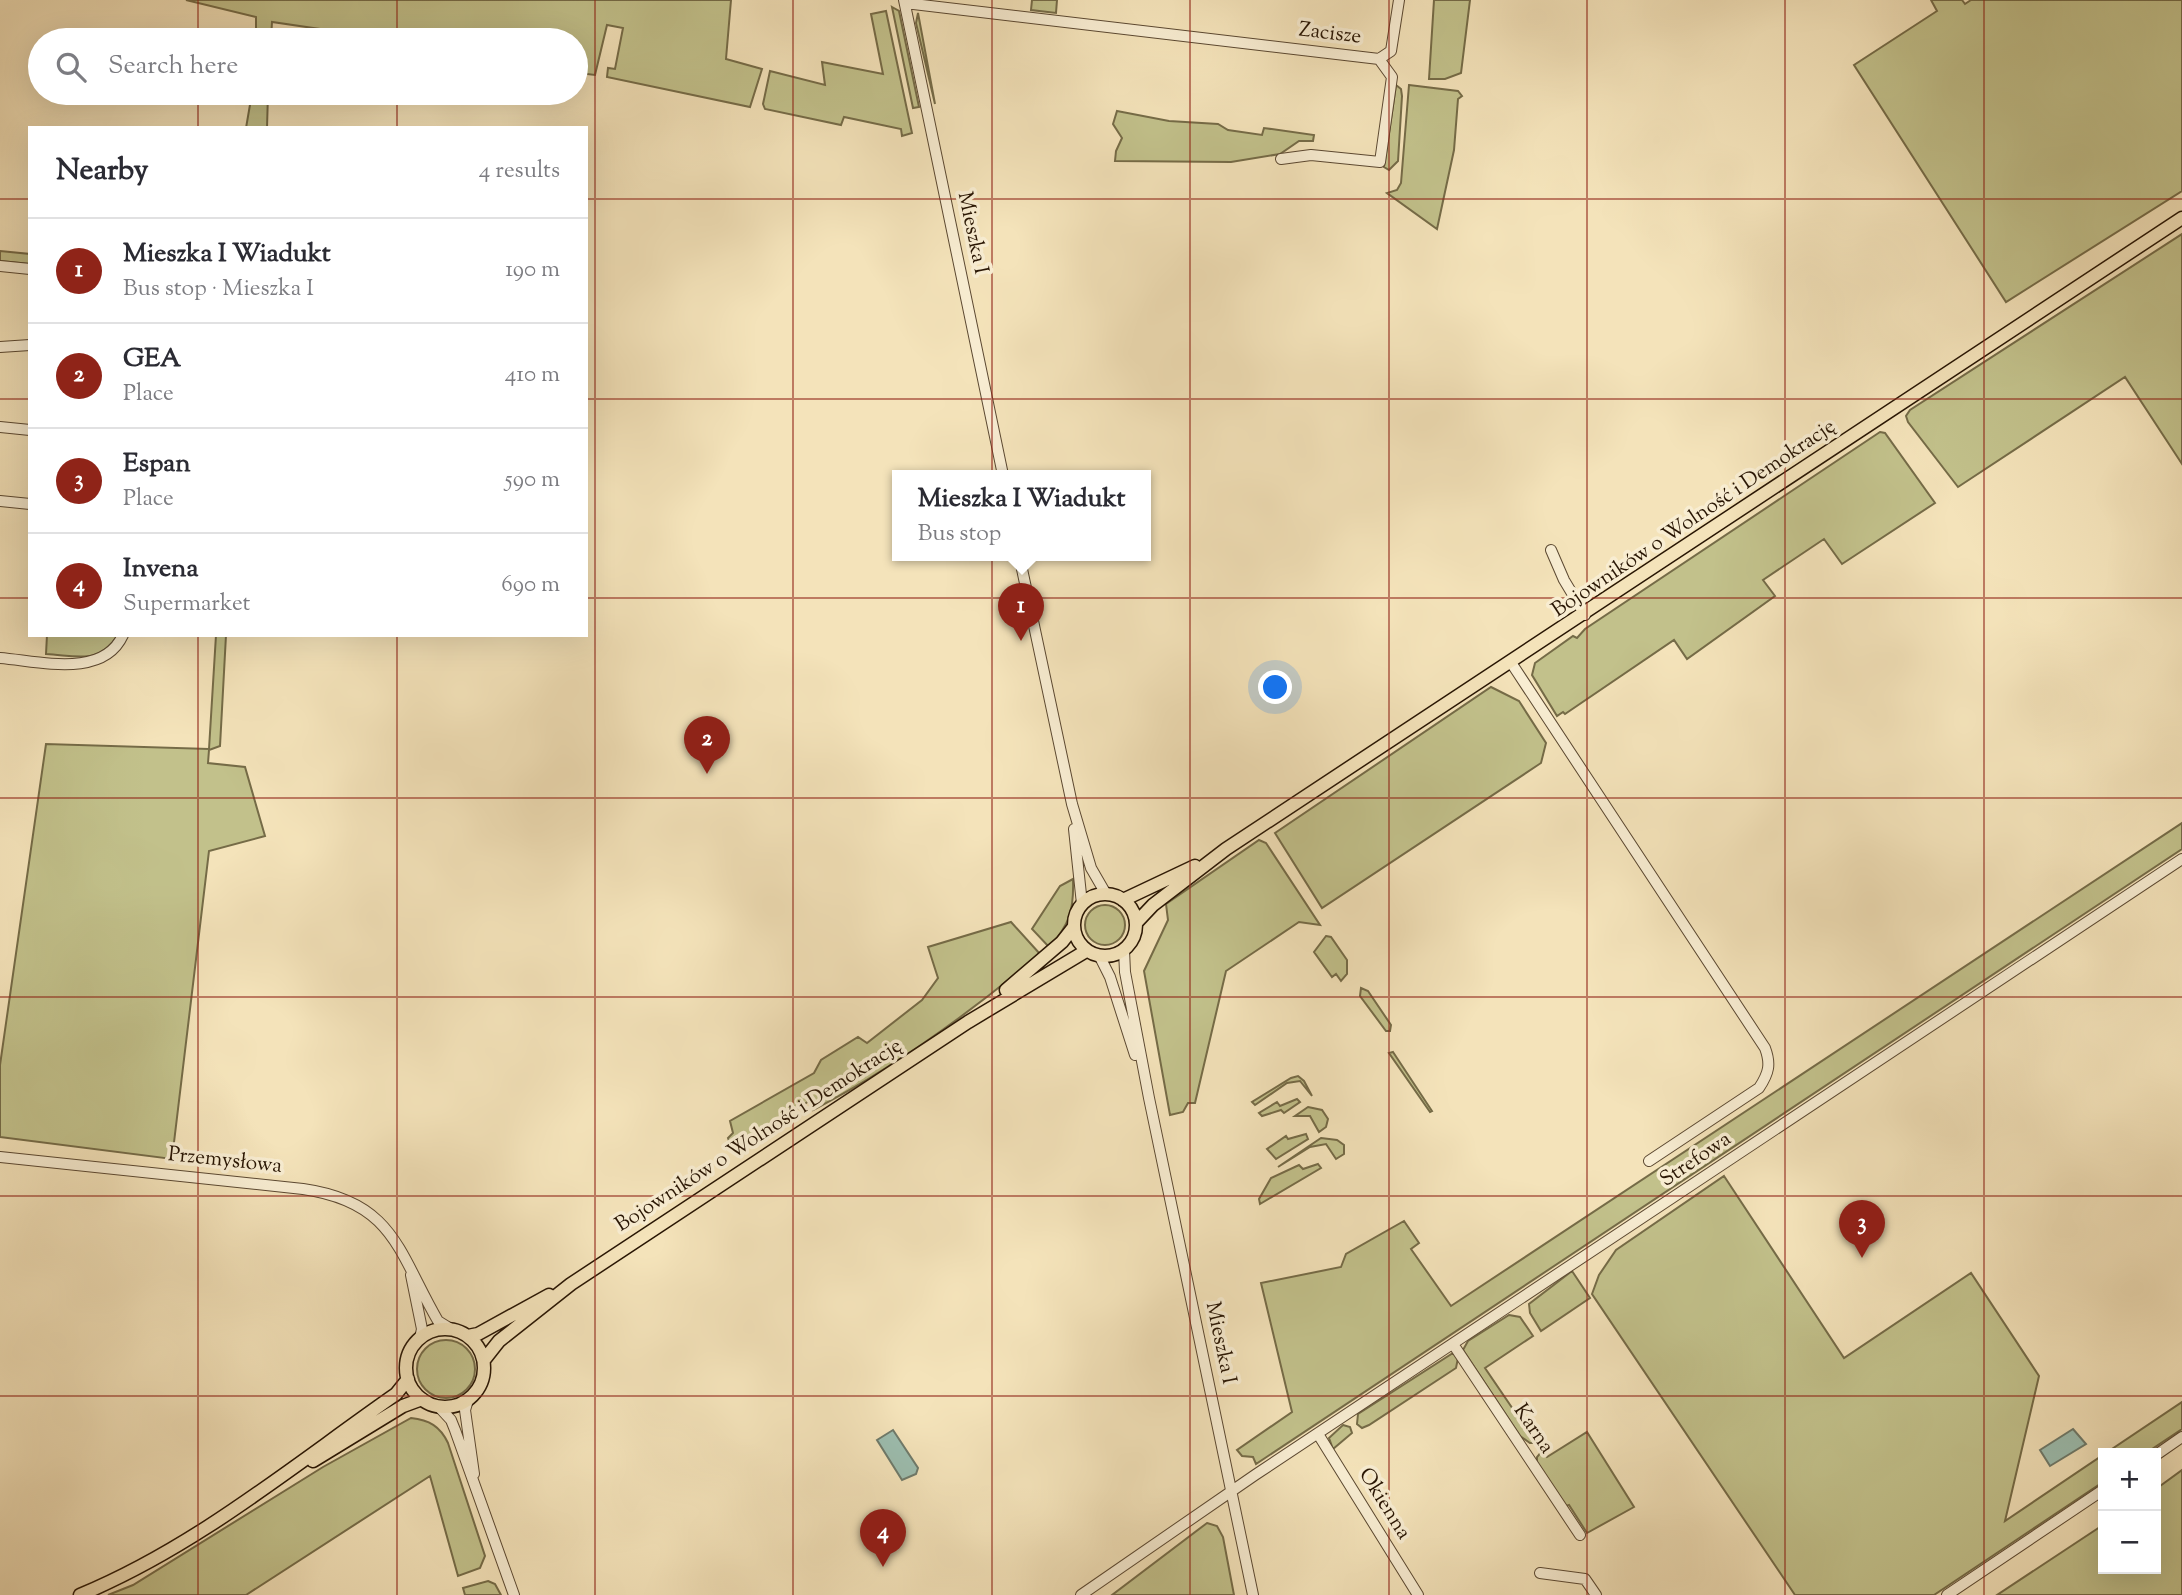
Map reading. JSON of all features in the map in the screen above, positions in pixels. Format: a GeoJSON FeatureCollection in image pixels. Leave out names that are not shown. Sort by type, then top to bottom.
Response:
{"type":"FeatureCollection","features":[{"type":"Feature","properties":{"kind":"main road","name":"Bojowników o Wolność i Demokrację"},"geometry":{"type":"LineString","coordinates":[[1136,923],[1153,905],[1226,849],[1585,615],[2182,218]]}},
{"type":"Feature","properties":{"kind":"main road","name":"Bojowników o Wolność i Demokrację"},"geometry":{"type":"LineString","coordinates":[[1123,900],[1226,849]]}},
{"type":"Feature","properties":{"kind":"main road"},"geometry":{"type":"LineString","coordinates":[[1106,894],[1123,900],[1134,914],[1136,923],[1131,943],[1113,956],[1100,957],[1086,951],[1075,937],[1073,928],[1074,919],[1082,904],[1097,895],[1106,894]]}},
{"type":"Feature","properties":{"kind":"main road","name":"Bojowników o Wolność i Demokrację"},"geometry":{"type":"LineString","coordinates":[[968,1022],[1049,954],[1073,928]]}},
{"type":"Feature","properties":{"kind":"main road","name":"Bojowników o Wolność i Demokrację"},"geometry":{"type":"LineString","coordinates":[[484,1360],[499,1341],[571,1284],[968,1022],[1086,951]]}},
{"type":"Feature","properties":{"kind":"main road","name":"Bojowników o Wolność i Demokrację"},"geometry":{"type":"LineString","coordinates":[[467,1336],[478,1334],[571,1284]]}},
{"type":"Feature","properties":{"kind":"main road"},"geometry":{"type":"LineString","coordinates":[[294,1469],[315,1450],[396,1394],[408,1379],[410,1352],[420,1338],[440,1329],[451,1329],[467,1336],[478,1346],[484,1360],[482,1383],[468,1401],[455,1407],[439,1407],[422,1399],[408,1379]]}},
{"type":"Feature","properties":{"kind":"main road"},"geometry":{"type":"LineString","coordinates":[[80,1595],[177,1543],[294,1469],[403,1406],[422,1399]]}},
{"type":"Feature","properties":{"kind":"street"},"geometry":{"type":"LineString","coordinates":[[1379,59],[1391,51],[1399,0]]}},
{"type":"Feature","properties":{"kind":"street","name":"Zacisze"},"geometry":{"type":"LineString","coordinates":[[904,1],[1379,59],[1392,77],[1380,162],[1311,155],[1281,159]]}},
{"type":"Feature","properties":{"kind":"street","name":"Mieszka I"},"geometry":{"type":"LineString","coordinates":[[904,1],[1002,470]]}},
{"type":"Feature","properties":{"kind":"street"},"geometry":{"type":"LineString","coordinates":[[0,266],[28,270]]}},
{"type":"Feature","properties":{"kind":"street"},"geometry":{"type":"LineString","coordinates":[[0,347],[28,345]]}},
{"type":"Feature","properties":{"kind":"street"},"geometry":{"type":"LineString","coordinates":[[0,427],[28,430]]}},
{"type":"Feature","properties":{"kind":"street"},"geometry":{"type":"LineString","coordinates":[[0,501],[28,503]]}},
{"type":"Feature","properties":{"kind":"street"},"geometry":{"type":"LineString","coordinates":[[1551,550],[1564,580],[1585,615]]}},
{"type":"Feature","properties":{"kind":"street"},"geometry":{"type":"LineString","coordinates":[[1020,561],[1072,804],[1091,868],[1106,894]]}},
{"type":"Feature","properties":{"kind":"street"},"geometry":{"type":"LineString","coordinates":[[0,658],[94,662],[114,651],[122,637]]}},
{"type":"Feature","properties":{"kind":"street"},"geometry":{"type":"LineString","coordinates":[[1511,663],[1765,1048],[1770,1060],[1769,1070],[1759,1087],[1648,1161]]}},
{"type":"Feature","properties":{"kind":"street"},"geometry":{"type":"LineString","coordinates":[[1072,804],[1082,904]]}},
{"type":"Feature","properties":{"kind":"street","name":"Strefowa"},"geometry":{"type":"LineString","coordinates":[[1081,1595],[1318,1434],[2182,859]]}},
{"type":"Feature","properties":{"kind":"street","name":"Mieszka I"},"geometry":{"type":"LineString","coordinates":[[1124,950],[1125,972],[1149,1098],[1253,1595]]}},
{"type":"Feature","properties":{"kind":"street","name":"Mieszka I"},"geometry":{"type":"LineString","coordinates":[[1100,957],[1111,976],[1149,1098]]}},
{"type":"Feature","properties":{"kind":"street","name":"Przemysłowa"},"geometry":{"type":"LineString","coordinates":[[0,1157],[303,1189],[340,1196],[359,1205],[381,1222],[400,1247],[438,1321],[451,1329]]}},
{"type":"Feature","properties":{"kind":"street","name":"Przemysłowa"},"geometry":{"type":"LineString","coordinates":[[411,1271],[422,1329],[420,1338]]}},
{"type":"Feature","properties":{"kind":"street","name":"Karna"},"geometry":{"type":"LineString","coordinates":[[1453,1344],[1580,1535]]}},
{"type":"Feature","properties":{"kind":"street"},"geometry":{"type":"LineString","coordinates":[[468,1401],[465,1410],[474,1458],[474,1478]]}},
{"type":"Feature","properties":{"kind":"street"},"geometry":{"type":"LineString","coordinates":[[439,1407],[452,1420],[514,1595]]}},
{"type":"Feature","properties":{"kind":"street","name":"Okienna"},"geometry":{"type":"LineString","coordinates":[[1318,1434],[1418,1595]]}},
{"type":"Feature","properties":{"kind":"street"},"geometry":{"type":"LineString","coordinates":[[2161,1452],[2182,1437]]}},
{"type":"Feature","properties":{"kind":"street"},"geometry":{"type":"LineString","coordinates":[[1947,1595],[2098,1493]]}},
{"type":"Feature","properties":{"kind":"street"},"geometry":{"type":"LineString","coordinates":[[1540,1573],[1585,1579],[1596,1595]]}},
{"type":"Feature","properties":{"kind":"shaded area"},"geometry":{"type":"Polygon","coordinates":[[[186,0],[731,0],[726,59],[762,69],[750,107],[607,77],[608,68],[615,69],[623,28],[607,25],[595,75],[588,74],[588,28],[313,28],[272,22],[272,28],[256,28],[256,17],[186,0]]]}},
{"type":"Feature","properties":{"kind":"shaded area"},"geometry":{"type":"Polygon","coordinates":[[[1032,0],[1057,0],[1056,13],[1031,10],[1032,0]]]}},
{"type":"Feature","properties":{"kind":"shaded area"},"geometry":{"type":"Polygon","coordinates":[[[1434,0],[1470,0],[1461,73],[1445,79],[1429,79],[1434,0]]]}},
{"type":"Feature","properties":{"kind":"shaded area"},"geometry":{"type":"Polygon","coordinates":[[[1931,0],[1962,0],[1965,4],[1971,0],[2182,0],[2182,191],[2006,302],[1854,65],[1937,11],[1931,0]]]}},
{"type":"Feature","properties":{"kind":"shaded area"},"geometry":{"type":"Polygon","coordinates":[[[892,7],[899,11],[919,107],[913,108],[892,7]]]}},
{"type":"Feature","properties":{"kind":"shaded area"},"geometry":{"type":"Polygon","coordinates":[[[886,11],[912,133],[902,136],[901,129],[844,117],[841,125],[765,109],[763,104],[770,71],[825,85],[822,62],[883,74],[871,14],[886,11]]]}},
{"type":"Feature","properties":{"kind":"shaded area"},"geometry":{"type":"Polygon","coordinates":[[[918,13],[935,104],[916,23],[918,13]]]}},
{"type":"Feature","properties":{"kind":"shaded area"},"geometry":{"type":"Polygon","coordinates":[[[1396,85],[1401,89],[1402,96],[1398,161],[1389,170],[1384,167],[1396,85]]]}},
{"type":"Feature","properties":{"kind":"shaded area"},"geometry":{"type":"Polygon","coordinates":[[[1409,85],[1458,91],[1462,96],[1458,99],[1454,150],[1437,229],[1387,193],[1397,190],[1401,183],[1409,85]]]}},
{"type":"Feature","properties":{"kind":"shaded area"},"geometry":{"type":"Polygon","coordinates":[[[250,105],[268,105],[267,126],[246,126],[250,105]]]}},
{"type":"Feature","properties":{"kind":"shaded area"},"geometry":{"type":"Polygon","coordinates":[[[1117,111],[1169,121],[1218,124],[1228,130],[1262,135],[1264,128],[1314,135],[1313,141],[1299,141],[1280,154],[1231,162],[1115,161],[1122,138],[1113,124],[1117,111]]]}},
{"type":"Feature","properties":{"kind":"shaded area"},"geometry":{"type":"Polygon","coordinates":[[[2182,234],[2182,464],[2125,377],[1958,487],[1908,422],[1906,416],[1910,410],[2182,234]]]}},
{"type":"Feature","properties":{"kind":"shaded area"},"geometry":{"type":"Polygon","coordinates":[[[0,251],[28,254],[28,264],[0,261],[0,251]]]}},
{"type":"Feature","properties":{"kind":"shaded area"},"geometry":{"type":"Polygon","coordinates":[[[1880,432],[1885,433],[1935,503],[1842,564],[1824,539],[1763,580],[1775,596],[1687,659],[1674,640],[1565,714],[1563,712],[1557,716],[1532,675],[1535,663],[1573,636],[1577,638],[1585,629],[1880,432]]]}},
{"type":"Feature","properties":{"kind":"shaded area"},"geometry":{"type":"Polygon","coordinates":[[[47,637],[117,637],[111,645],[95,655],[78,657],[46,654],[47,637]]]}},
{"type":"Feature","properties":{"kind":"shaded area"},"geometry":{"type":"Polygon","coordinates":[[[216,637],[226,637],[220,746],[209,750],[208,763],[245,767],[265,836],[209,851],[172,1159],[0,1137],[0,1065],[46,744],[209,749],[216,637]]]}},
{"type":"Feature","properties":{"kind":"shaded area"},"geometry":{"type":"Polygon","coordinates":[[[1491,687],[1519,701],[1546,743],[1541,763],[1322,908],[1275,833],[1491,687]]]}},
{"type":"Feature","properties":{"kind":"shaded area"},"geometry":{"type":"Polygon","coordinates":[[[2182,823],[2182,849],[1256,1464],[1253,1457],[1242,1456],[1237,1450],[1292,1412],[1261,1283],[1341,1267],[1346,1254],[1404,1221],[1419,1243],[1411,1249],[1451,1306],[2182,823]]]}},
{"type":"Feature","properties":{"kind":"shaded area"},"geometry":{"type":"Polygon","coordinates":[[[1259,840],[1266,843],[1320,925],[1299,922],[1226,971],[1195,1103],[1188,1103],[1183,1112],[1170,1115],[1144,971],[1168,920],[1166,904],[1259,840]]]}},
{"type":"Feature","properties":{"kind":"shaded area"},"geometry":{"type":"Polygon","coordinates":[[[1073,879],[1073,899],[1069,916],[1062,931],[1049,947],[1032,929],[1060,886],[1073,879]]]}},
{"type":"Feature","properties":{"kind":"shaded area"},"geometry":{"type":"Polygon","coordinates":[[[1105,905],[1113,906],[1119,911],[1124,917],[1124,933],[1119,939],[1113,944],[1105,945],[1097,944],[1091,939],[1086,933],[1085,925],[1086,917],[1091,911],[1097,906],[1105,905]]]}},
{"type":"Feature","properties":{"kind":"shaded area"},"geometry":{"type":"Polygon","coordinates":[[[1011,922],[1040,954],[959,1018],[873,1076],[813,1110],[809,1101],[735,1151],[732,1149],[728,1138],[733,1133],[730,1121],[814,1073],[821,1060],[858,1037],[867,1043],[922,1000],[938,978],[928,947],[1011,922]]]}},
{"type":"Feature","properties":{"kind":"shaded area"},"geometry":{"type":"Polygon","coordinates":[[[1326,936],[1331,937],[1347,960],[1347,974],[1341,981],[1336,974],[1332,977],[1314,952],[1326,936]]]}},
{"type":"Feature","properties":{"kind":"shaded area"},"geometry":{"type":"Polygon","coordinates":[[[1361,988],[1368,991],[1391,1025],[1390,1031],[1386,1031],[1360,996],[1361,988]]]}},
{"type":"Feature","properties":{"kind":"shaded area"},"geometry":{"type":"Polygon","coordinates":[[[1393,1052],[1432,1111],[1430,1112],[1389,1053],[1393,1052]]]}},
{"type":"Feature","properties":{"kind":"shaded area"},"geometry":{"type":"Polygon","coordinates":[[[1298,1076],[1312,1096],[1300,1081],[1287,1083],[1255,1105],[1252,1102],[1291,1078],[1298,1076]]]}},
{"type":"Feature","properties":{"kind":"shaded area"},"geometry":{"type":"Polygon","coordinates":[[[1297,1099],[1300,1102],[1284,1113],[1281,1110],[1262,1116],[1259,1113],[1277,1102],[1280,1106],[1297,1099]]]}},
{"type":"Feature","properties":{"kind":"shaded area"},"geometry":{"type":"Polygon","coordinates":[[[1308,1107],[1322,1110],[1328,1119],[1326,1127],[1319,1132],[1310,1116],[1295,1116],[1308,1107]]]}},
{"type":"Feature","properties":{"kind":"shaded area"},"geometry":{"type":"Polygon","coordinates":[[[1306,1134],[1308,1139],[1276,1159],[1267,1149],[1286,1136],[1288,1139],[1306,1134]]]}},
{"type":"Feature","properties":{"kind":"shaded area"},"geometry":{"type":"Polygon","coordinates":[[[1321,1138],[1337,1140],[1344,1145],[1344,1154],[1336,1159],[1326,1144],[1310,1147],[1278,1167],[1321,1138]]]}},
{"type":"Feature","properties":{"kind":"shaded area"},"geometry":{"type":"Polygon","coordinates":[[[1318,1164],[1321,1168],[1260,1204],[1259,1199],[1271,1178],[1299,1165],[1303,1169],[1318,1164]]]}},
{"type":"Feature","properties":{"kind":"shaded area"},"geometry":{"type":"Polygon","coordinates":[[[1724,1176],[1844,1358],[1971,1273],[2039,1376],[2005,1521],[2098,1458],[2098,1485],[1934,1595],[1795,1595],[1592,1294],[1599,1275],[1616,1250],[1724,1176]]]}},
{"type":"Feature","properties":{"kind":"shaded area"},"geometry":{"type":"Polygon","coordinates":[[[1572,1271],[1590,1298],[1541,1331],[1530,1313],[1529,1304],[1572,1271]]]}},
{"type":"Feature","properties":{"kind":"shaded area"},"geometry":{"type":"Polygon","coordinates":[[[1509,1315],[1520,1317],[1533,1336],[1485,1368],[1536,1443],[1530,1443],[1520,1436],[1463,1350],[1468,1341],[1509,1315]]]}},
{"type":"Feature","properties":{"kind":"shaded area"},"geometry":{"type":"Polygon","coordinates":[[[440,1340],[452,1340],[467,1348],[475,1363],[475,1375],[467,1390],[452,1398],[440,1398],[425,1390],[417,1375],[417,1363],[425,1348],[440,1340]]]}},
{"type":"Feature","properties":{"kind":"shaded area"},"geometry":{"type":"Polygon","coordinates":[[[1453,1353],[1458,1358],[1456,1368],[1369,1425],[1362,1428],[1357,1424],[1358,1414],[1453,1353]]]}},
{"type":"Feature","properties":{"kind":"shaded area"},"geometry":{"type":"Polygon","coordinates":[[[2182,1402],[2182,1429],[2154,1448],[2113,1448],[2182,1402]]]}},
{"type":"Feature","properties":{"kind":"shaded area"},"geometry":{"type":"Polygon","coordinates":[[[411,1418],[433,1425],[448,1443],[485,1556],[480,1568],[458,1576],[430,1476],[246,1595],[108,1595],[133,1585],[323,1467],[411,1418]]]}},
{"type":"Feature","properties":{"kind":"shaded area"},"geometry":{"type":"Polygon","coordinates":[[[1343,1425],[1350,1427],[1352,1433],[1333,1449],[1329,1438],[1343,1425]]]}},
{"type":"Feature","properties":{"kind":"shaded area"},"geometry":{"type":"Polygon","coordinates":[[[2073,1429],[2086,1444],[2050,1466],[2040,1450],[2073,1429]]]}},
{"type":"Feature","properties":{"kind":"shaded area"},"geometry":{"type":"Polygon","coordinates":[[[893,1430],[918,1468],[916,1474],[902,1480],[877,1440],[893,1430]]]}},
{"type":"Feature","properties":{"kind":"shaded area"},"geometry":{"type":"Polygon","coordinates":[[[1587,1432],[1634,1507],[1587,1533],[1537,1463],[1537,1457],[1542,1451],[1547,1457],[1587,1432]]]}},
{"type":"Feature","properties":{"kind":"shaded area"},"geometry":{"type":"Polygon","coordinates":[[[2182,1470],[2182,1595],[1997,1595],[2098,1528],[2098,1574],[2161,1574],[2161,1485],[2182,1470]]]}},
{"type":"Feature","properties":{"kind":"shaded area"},"geometry":{"type":"Polygon","coordinates":[[[1207,1523],[1217,1526],[1223,1537],[1234,1595],[1112,1595],[1207,1523]]]}},
{"type":"Feature","properties":{"kind":"shaded area"},"geometry":{"type":"Polygon","coordinates":[[[488,1581],[495,1584],[501,1595],[465,1595],[463,1588],[488,1581]]]}},
{"type":"Feature","properties":{"kind":"place","name":"Mieszka I Wiadukt"},"geometry":{"type":"Point","coordinates":[1021,641]}},
{"type":"Feature","properties":{"kind":"place","name":"GEA"},"geometry":{"type":"Point","coordinates":[707,774]}},
{"type":"Feature","properties":{"kind":"place","name":"Espan"},"geometry":{"type":"Point","coordinates":[1862,1258]}},
{"type":"Feature","properties":{"kind":"place","name":"Invena"},"geometry":{"type":"Point","coordinates":[883,1567]}}]}
